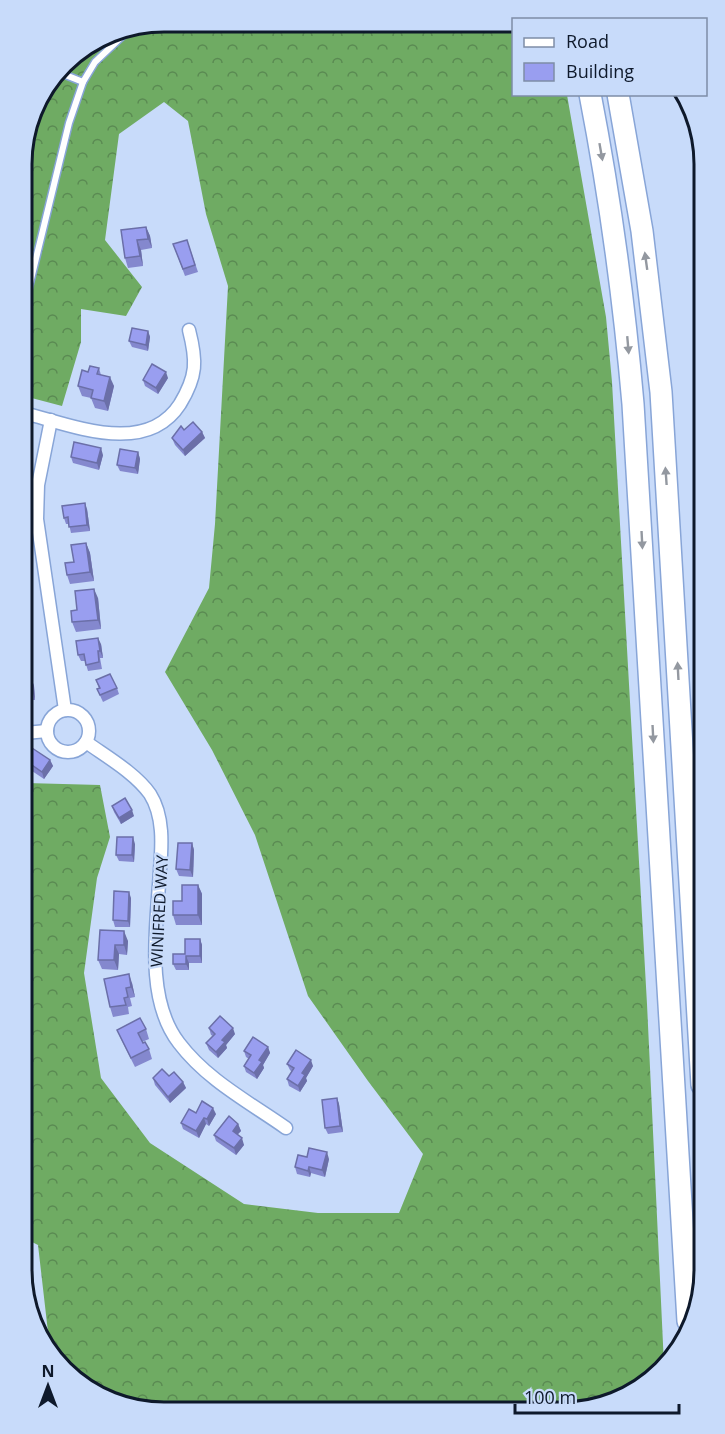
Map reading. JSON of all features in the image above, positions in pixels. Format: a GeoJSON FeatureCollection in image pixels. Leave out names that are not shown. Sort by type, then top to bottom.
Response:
{"type":"FeatureCollection","features":[{"type":"Feature","properties":{"kind":"highway"},"geometry":{"type":"LineString","coordinates":[[590,96],[616,245],[631,375],[687,1309]]}},
{"type":"Feature","properties":{"kind":"highway"},"geometry":{"type":"LineString","coordinates":[[618,96],[646,262],[661,392],[693,938]]}},
{"type":"Feature","properties":{"kind":"street"},"geometry":{"type":"LineString","coordinates":[[32,415],[119,435],[143,432],[163,422],[177,409],[189,389],[194,374],[195,354],[189,330]]}},
{"type":"Feature","properties":{"kind":"street"},"geometry":{"type":"LineString","coordinates":[[51,420],[38,485],[37,519],[65,710]]}},
{"type":"Feature","properties":{"kind":"street"},"geometry":{"type":"LineString","coordinates":[[65,710],[77,712],[86,720],[89,731],[86,742],[78,749],[63,751],[50,742],[47,731],[52,717],[65,710]]}},
{"type":"Feature","properties":{"kind":"street"},"geometry":{"type":"LineString","coordinates":[[32,732],[47,731]]}},
{"type":"Feature","properties":{"kind":"street","name":"WINIFRED WAY"},"geometry":{"type":"LineString","coordinates":[[86,742],[131,775],[150,794],[159,817],[162,849],[154,965],[160,1005],[178,1042],[210,1076],[286,1128]]}},
{"type":"Feature","properties":{"kind":"lane"},"geometry":{"type":"LineString","coordinates":[[32,275],[69,123],[83,82],[95,62],[117,40]]}},
{"type":"Feature","properties":{"kind":"lane"},"geometry":{"type":"LineString","coordinates":[[66,75],[83,82]]}},
{"type":"Feature","properties":{"kind":"green space"},"geometry":{"type":"Polygon","coordinates":[[[155,32],[512,32],[512,96],[567,96],[606,317],[612,382],[647,1004],[663,1354],[642,1375],[620,1389],[595,1398],[561,1402],[147,1401],[130,1398],[98,1385],[78,1371],[78,1356],[63,1356],[49,1336],[38,1245],[32,1242],[32,783],[100,785],[110,837],[97,878],[84,973],[101,1078],[150,1143],[244,1204],[318,1213],[399,1213],[423,1154],[308,996],[255,835],[212,750],[165,672],[209,588],[215,524],[228,286],[206,214],[188,121],[164,102],[119,134],[105,240],[142,287],[126,316],[81,309],[81,342],[62,406],[32,398],[32,155],[36,130],[49,98],[59,83],[70,70],[98,49],[121,39],[155,32]]]}},
{"type":"Feature","properties":{"kind":"building"},"geometry":{"type":"Polygon","coordinates":[[[146,227],[148,239],[137,240],[140,256],[125,258],[121,230],[146,227]]]}},
{"type":"Feature","properties":{"kind":"building"},"geometry":{"type":"Polygon","coordinates":[[[187,240],[195,265],[183,269],[173,244],[187,240]]]}},
{"type":"Feature","properties":{"kind":"building"},"geometry":{"type":"Polygon","coordinates":[[[132,328],[148,331],[146,345],[129,341],[132,328]]]}},
{"type":"Feature","properties":{"kind":"building"},"geometry":{"type":"Polygon","coordinates":[[[152,364],[166,372],[156,388],[143,380],[152,364]]]}},
{"type":"Feature","properties":{"kind":"building"},"geometry":{"type":"Polygon","coordinates":[[[90,366],[99,368],[97,374],[110,377],[104,401],[91,398],[93,390],[78,386],[82,370],[88,372],[90,366]]]}},
{"type":"Feature","properties":{"kind":"building"},"geometry":{"type":"Polygon","coordinates":[[[193,422],[202,432],[183,450],[172,438],[181,426],[184,430],[193,422]]]}},
{"type":"Feature","properties":{"kind":"building"},"geometry":{"type":"Polygon","coordinates":[[[74,442],[101,448],[97,463],[71,457],[74,442]]]}},
{"type":"Feature","properties":{"kind":"building"},"geometry":{"type":"Polygon","coordinates":[[[120,449],[138,452],[135,468],[117,465],[120,449]]]}},
{"type":"Feature","properties":{"kind":"building"},"geometry":{"type":"Polygon","coordinates":[[[85,503],[87,525],[69,527],[68,517],[64,518],[62,506],[85,503]]]}},
{"type":"Feature","properties":{"kind":"building"},"geometry":{"type":"Polygon","coordinates":[[[86,543],[90,572],[67,575],[65,563],[74,562],[71,545],[86,543]]]}},
{"type":"Feature","properties":{"kind":"building"},"geometry":{"type":"Polygon","coordinates":[[[94,589],[98,620],[72,622],[71,611],[77,610],[75,591],[94,589]]]}},
{"type":"Feature","properties":{"kind":"building"},"geometry":{"type":"Polygon","coordinates":[[[98,638],[99,662],[86,665],[84,654],[78,655],[76,641],[98,638]]]}},
{"type":"Feature","properties":{"kind":"building"},"geometry":{"type":"Polygon","coordinates":[[[110,674],[117,688],[100,695],[97,689],[100,688],[96,680],[110,674]]]}},
{"type":"Feature","properties":{"kind":"building"},"geometry":{"type":"Polygon","coordinates":[[[32,748],[50,760],[42,772],[32,765],[32,748]]]}},
{"type":"Feature","properties":{"kind":"building"},"geometry":{"type":"Polygon","coordinates":[[[125,798],[132,810],[119,818],[112,806],[125,798]]]}},
{"type":"Feature","properties":{"kind":"building"},"geometry":{"type":"Polygon","coordinates":[[[117,837],[133,837],[132,855],[116,855],[117,837]]]}},
{"type":"Feature","properties":{"kind":"building"},"geometry":{"type":"Polygon","coordinates":[[[178,843],[192,843],[190,870],[176,869],[178,843]]]}},
{"type":"Feature","properties":{"kind":"building"},"geometry":{"type":"Polygon","coordinates":[[[182,885],[198,885],[198,915],[173,915],[173,901],[182,901],[182,885]]]}},
{"type":"Feature","properties":{"kind":"building"},"geometry":{"type":"Polygon","coordinates":[[[114,891],[129,892],[128,921],[113,920],[114,891]]]}},
{"type":"Feature","properties":{"kind":"building"},"geometry":{"type":"Polygon","coordinates":[[[100,930],[124,931],[124,945],[115,945],[114,960],[98,960],[100,930]]]}},
{"type":"Feature","properties":{"kind":"building"},"geometry":{"type":"Polygon","coordinates":[[[185,939],[200,939],[200,956],[186,956],[186,964],[173,964],[173,954],[185,954],[185,939]]]}},
{"type":"Feature","properties":{"kind":"building"},"geometry":{"type":"Polygon","coordinates":[[[129,974],[131,987],[126,988],[128,997],[124,998],[126,1005],[110,1007],[104,979],[129,974]]]}},
{"type":"Feature","properties":{"kind":"building"},"geometry":{"type":"Polygon","coordinates":[[[220,1016],[233,1028],[222,1040],[225,1042],[216,1052],[206,1043],[215,1034],[209,1028],[220,1016]]]}},
{"type":"Feature","properties":{"kind":"building"},"geometry":{"type":"Polygon","coordinates":[[[140,1018],[146,1029],[138,1033],[149,1049],[131,1058],[117,1030],[140,1018]]]}},
{"type":"Feature","properties":{"kind":"building"},"geometry":{"type":"Polygon","coordinates":[[[253,1037],[268,1047],[259,1060],[262,1062],[254,1073],[244,1066],[251,1055],[244,1051],[253,1037]]]}},
{"type":"Feature","properties":{"kind":"building"},"geometry":{"type":"Polygon","coordinates":[[[296,1050],[311,1060],[302,1073],[305,1075],[298,1086],[287,1079],[294,1068],[287,1064],[296,1050]]]}},
{"type":"Feature","properties":{"kind":"building"},"geometry":{"type":"Polygon","coordinates":[[[162,1069],[169,1076],[174,1072],[183,1082],[168,1097],[153,1078],[162,1069]]]}},
{"type":"Feature","properties":{"kind":"building"},"geometry":{"type":"Polygon","coordinates":[[[337,1098],[340,1126],[325,1128],[322,1100],[337,1098]]]}},
{"type":"Feature","properties":{"kind":"building"},"geometry":{"type":"Polygon","coordinates":[[[202,1101],[213,1108],[196,1131],[181,1123],[189,1109],[196,1113],[202,1101]]]}},
{"type":"Feature","properties":{"kind":"building"},"geometry":{"type":"Polygon","coordinates":[[[229,1116],[238,1124],[233,1131],[242,1138],[234,1148],[214,1135],[229,1116]]]}},
{"type":"Feature","properties":{"kind":"building"},"geometry":{"type":"Polygon","coordinates":[[[309,1148],[327,1152],[322,1170],[309,1167],[308,1171],[295,1167],[298,1155],[307,1157],[309,1148]]]}}]}
